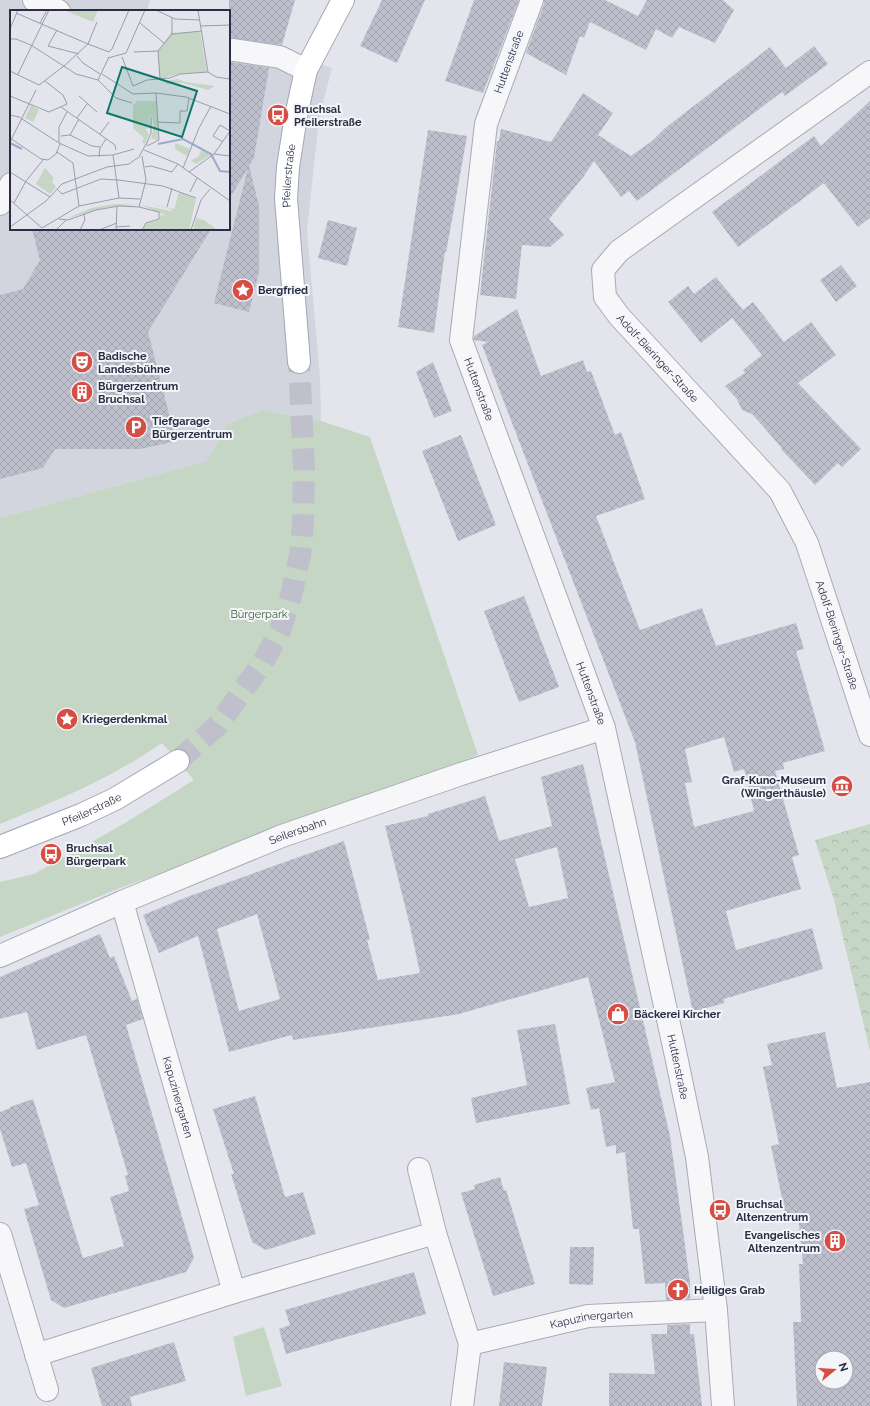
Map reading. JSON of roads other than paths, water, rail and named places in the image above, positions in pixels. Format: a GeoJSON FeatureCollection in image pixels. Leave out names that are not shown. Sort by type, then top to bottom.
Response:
{"type":"FeatureCollection","features":[{"type":"Feature","properties":{"kind":"main road","name":"Pfeilerstraße"},"geometry":{"type":"LineString","coordinates":[[299,362],[286,198],[288,167],[296,116],[306,70],[343,0]]}},
{"type":"Feature","properties":{"kind":"main road","name":"Pfeilerstraße"},"geometry":{"type":"LineString","coordinates":[[0,846],[81,815],[115,799],[178,761]]}},
{"type":"Feature","properties":{"kind":"street"},"geometry":{"type":"LineString","coordinates":[[34,0],[57,10]]}},
{"type":"Feature","properties":{"kind":"street","name":"Huttenstraße"},"geometry":{"type":"LineString","coordinates":[[532,0],[486,124],[461,340],[604,728],[676,1056],[696,1156],[716,1310],[723,1406]]}},
{"type":"Feature","properties":{"kind":"street"},"geometry":{"type":"LineString","coordinates":[[230,50],[280,57],[306,70]]}},
{"type":"Feature","properties":{"kind":"street","name":"Adolf-Bieringer-Straße"},"geometry":{"type":"LineString","coordinates":[[870,72],[618,251],[603,270],[605,297],[620,316],[780,491],[807,543],[865,705],[870,735]]}},
{"type":"Feature","properties":{"kind":"street"},"geometry":{"type":"LineString","coordinates":[[0,204],[10,186]]}},
{"type":"Feature","properties":{"kind":"street","name":"Seilersbahn"},"geometry":{"type":"LineString","coordinates":[[0,956],[122,902],[282,836],[461,774],[604,728]]}},
{"type":"Feature","properties":{"kind":"street","name":"Kapuzinergarten"},"geometry":{"type":"LineString","coordinates":[[122,902],[234,1292]]}},
{"type":"Feature","properties":{"kind":"street"},"geometry":{"type":"LineString","coordinates":[[419,1169],[435,1233],[470,1344],[462,1406]]}},
{"type":"Feature","properties":{"kind":"street"},"geometry":{"type":"LineString","coordinates":[[36,1355],[234,1292],[435,1233]]}},
{"type":"Feature","properties":{"kind":"street"},"geometry":{"type":"LineString","coordinates":[[0,1234],[47,1390]]}},
{"type":"Feature","properties":{"kind":"street","name":"Kapuzinergarten"},"geometry":{"type":"LineString","coordinates":[[470,1344],[588,1316],[716,1310]]}},
{"type":"Feature","properties":{"kind":"tunnel"},"geometry":{"type":"LineString","coordinates":[[178,761],[218,725],[263,662],[280,631],[291,596],[300,555],[303,523],[304,469],[299,362]]}},
{"type":"Feature","properties":{"kind":"place","name":"Bruchsal Pfeilerstraße"},"geometry":{"type":"Point","coordinates":[278,115]}},
{"type":"Feature","properties":{"kind":"place","name":"Bergfried"},"geometry":{"type":"Point","coordinates":[243,290]}},
{"type":"Feature","properties":{"kind":"place","name":"Badische Landesbühne"},"geometry":{"type":"Point","coordinates":[82,362]}},
{"type":"Feature","properties":{"kind":"place","name":"Bürgerzentrum Bruchsal"},"geometry":{"type":"Point","coordinates":[82,392]}},
{"type":"Feature","properties":{"kind":"place","name":"Tiefgarage Bürgerzentrum"},"geometry":{"type":"Point","coordinates":[136,427]}},
{"type":"Feature","properties":{"kind":"place","name":"Kriegerdenkmal"},"geometry":{"type":"Point","coordinates":[67,719]}},
{"type":"Feature","properties":{"kind":"place","name":"Graf-Kuno-Museum (Wingerthäusle)"},"geometry":{"type":"Point","coordinates":[842,786]}},
{"type":"Feature","properties":{"kind":"place","name":"Bruchsal Bürgerpark"},"geometry":{"type":"Point","coordinates":[51,854]}},
{"type":"Feature","properties":{"kind":"place","name":"Bäckerei Kircher"},"geometry":{"type":"Point","coordinates":[618,1014]}},
{"type":"Feature","properties":{"kind":"place","name":"Bruchsal Altenzentrum"},"geometry":{"type":"Point","coordinates":[720,1210]}},
{"type":"Feature","properties":{"kind":"place","name":"Evangelisches Altenzentrum"},"geometry":{"type":"Point","coordinates":[835,1241]}},
{"type":"Feature","properties":{"kind":"place","name":"Heiliges Grab"},"geometry":{"type":"Point","coordinates":[678,1290]}},
{"type":"Feature","properties":{"kind":"park label","name":"Bürgerpark"},"geometry":{"type":"Point","coordinates":[259,614]}}]}
